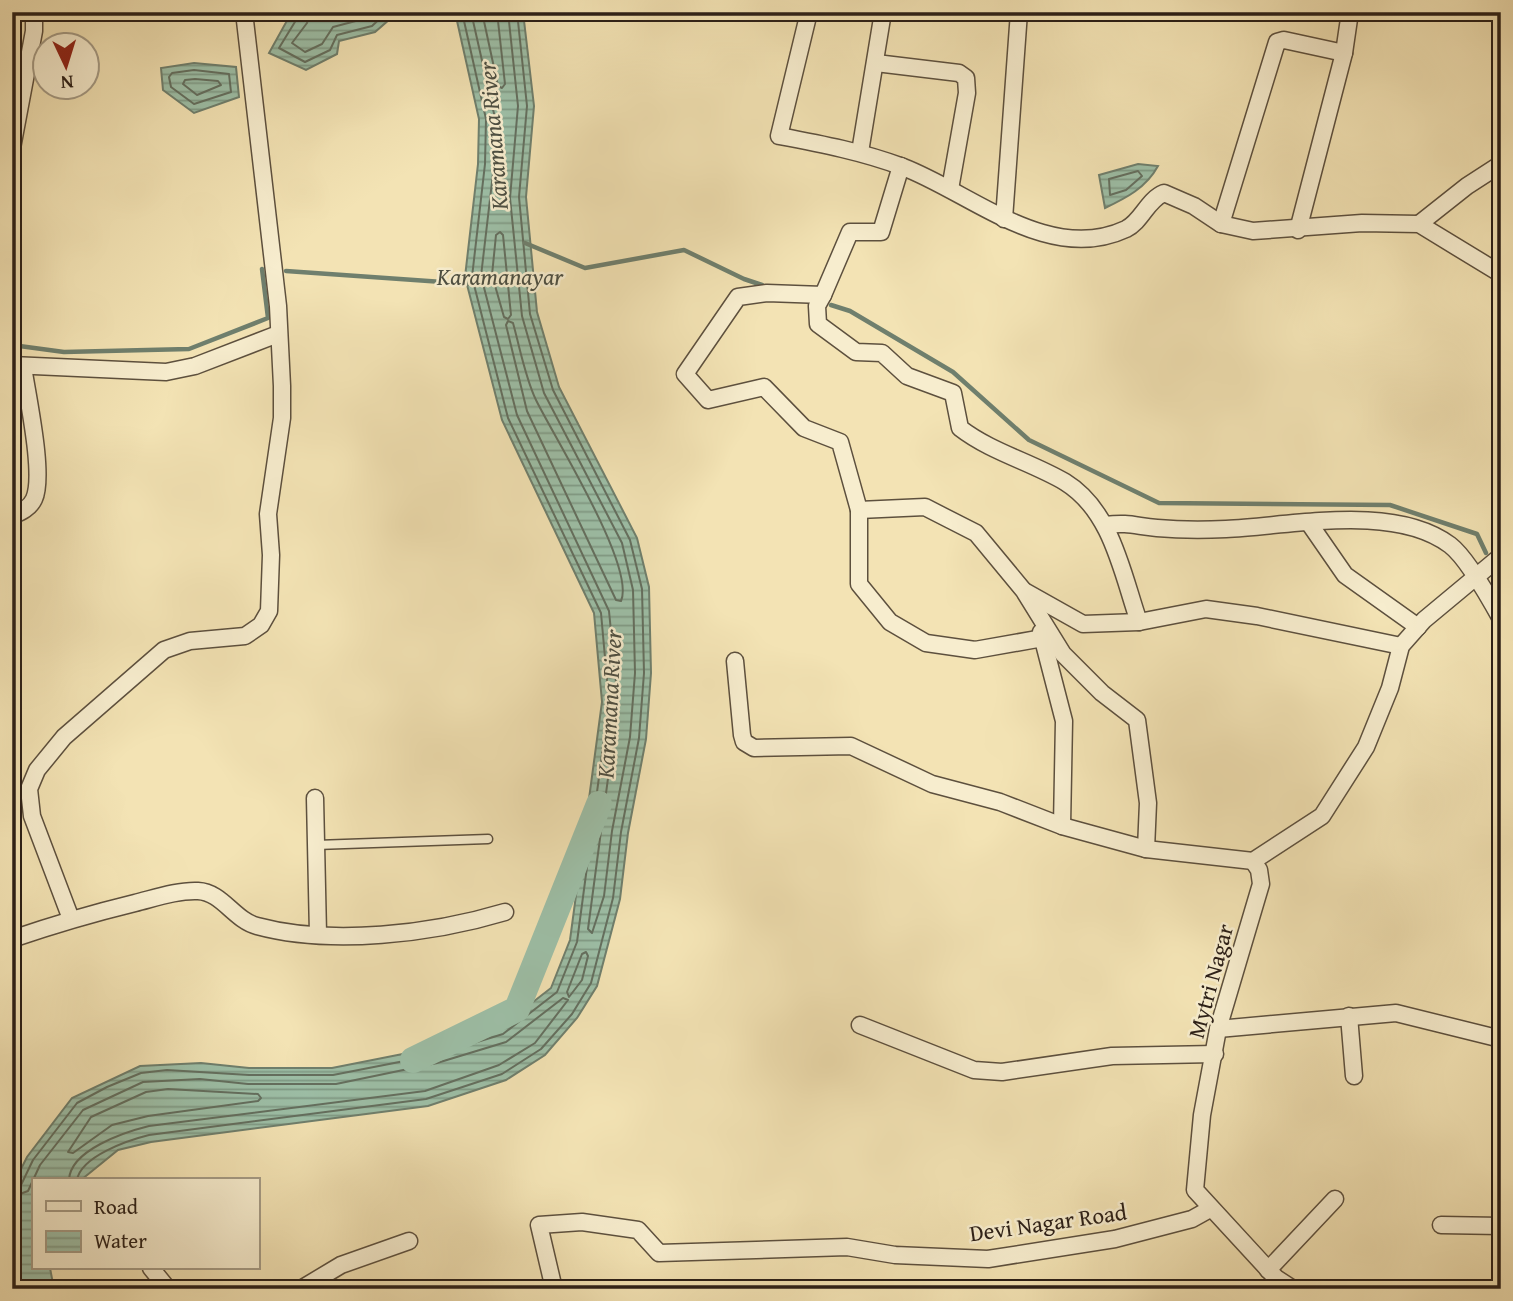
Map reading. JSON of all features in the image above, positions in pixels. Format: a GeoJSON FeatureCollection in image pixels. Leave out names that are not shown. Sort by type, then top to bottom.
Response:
{"type":"FeatureCollection","features":[{"type":"Feature","properties":{"kind":"street"},"geometry":{"type":"LineString","coordinates":[[12,148],[34,31],[34,19],[29,12]]}},
{"type":"Feature","properties":{"kind":"street"},"geometry":{"type":"LineString","coordinates":[[71,919],[32,816],[29,789],[37,770],[64,737],[164,650],[190,641],[245,636],[261,625],[269,611],[271,555],[268,514],[282,418],[278,306],[244,12]]}},
{"type":"Feature","properties":{"kind":"street"},"geometry":{"type":"LineString","coordinates":[[809,12],[779,136],[860,152],[901,166],[1004,219],[1040,233],[1087,238],[1126,229],[1140,217],[1155,197],[1164,193],[1194,206],[1221,224],[1252,231],[1298,230],[1362,223],[1419,224],[1501,274]]}},
{"type":"Feature","properties":{"kind":"street"},"geometry":{"type":"LineString","coordinates":[[860,152],[883,12]]}},
{"type":"Feature","properties":{"kind":"street"},"geometry":{"type":"LineString","coordinates":[[1004,219],[1019,12]]}},
{"type":"Feature","properties":{"kind":"street"},"geometry":{"type":"LineString","coordinates":[[1298,230],[1344,53],[1350,12]]}},
{"type":"Feature","properties":{"kind":"street"},"geometry":{"type":"LineString","coordinates":[[1221,224],[1277,42],[1284,40],[1344,53]]}},
{"type":"Feature","properties":{"kind":"street"},"geometry":{"type":"LineString","coordinates":[[876,63],[960,73],[966,78],[967,93],[950,189]]}},
{"type":"Feature","properties":{"kind":"street"},"geometry":{"type":"LineString","coordinates":[[1419,224],[1466,186],[1501,164]]}},
{"type":"Feature","properties":{"kind":"street"},"geometry":{"type":"LineString","coordinates":[[901,166],[881,232],[850,232],[817,306],[818,324],[829,335],[856,352],[882,353],[907,376],[953,393],[960,428],[976,441],[1066,483],[1090,502],[1105,525],[1139,621]]}},
{"type":"Feature","properties":{"kind":"street"},"geometry":{"type":"LineString","coordinates":[[823,295],[766,293],[738,297],[685,374],[708,400],[764,387],[804,428],[840,442],[859,510],[859,584],[890,622],[926,643],[975,650],[1044,639]]}},
{"type":"Feature","properties":{"kind":"street"},"geometry":{"type":"LineString","coordinates":[[12,516],[26,510],[33,500],[36,488],[36,458],[18,366],[166,372],[195,366],[278,334]]}},
{"type":"Feature","properties":{"kind":"street"},"geometry":{"type":"LineString","coordinates":[[859,510],[926,506],[976,533],[1024,591],[1063,654],[1102,693],[1137,720],[1147,803],[1146,849]]}},
{"type":"Feature","properties":{"kind":"street"},"geometry":{"type":"LineString","coordinates":[[1105,525],[1129,522],[1175,529],[1226,529],[1368,520],[1430,533],[1464,558],[1501,619]]}},
{"type":"Feature","properties":{"kind":"street"},"geometry":{"type":"LineString","coordinates":[[1309,523],[1345,575],[1418,627]]}},
{"type":"Feature","properties":{"kind":"street"},"geometry":{"type":"LineString","coordinates":[[735,661],[742,735],[744,742],[754,748],[851,746],[932,784],[1000,802],[1062,825],[1146,849],[1254,860],[1322,816],[1366,747],[1390,688],[1401,646],[1418,627],[1501,556]]}},
{"type":"Feature","properties":{"kind":"street"},"geometry":{"type":"LineString","coordinates":[[1024,591],[1083,624],[1139,621],[1206,610],[1257,616],[1401,646]]}},
{"type":"Feature","properties":{"kind":"street"},"geometry":{"type":"LineString","coordinates":[[1024,591],[1044,639],[1064,721],[1062,825]]}},
{"type":"Feature","properties":{"kind":"street"},"geometry":{"type":"LineString","coordinates":[[315,798],[317,933]]}},
{"type":"Feature","properties":{"kind":"street","name":"Mytri Nagar"},"geometry":{"type":"LineString","coordinates":[[1254,860],[1261,884],[1219,1029],[1202,1115],[1195,1190],[1268,1270],[1293,1289]]}},
{"type":"Feature","properties":{"kind":"street"},"geometry":{"type":"LineString","coordinates":[[12,939],[71,919],[164,895],[198,891],[209,893],[229,911],[253,925],[343,936],[470,923],[505,912]]}},
{"type":"Feature","properties":{"kind":"street"},"geometry":{"type":"LineString","coordinates":[[1219,1029],[1396,1013],[1501,1039]]}},
{"type":"Feature","properties":{"kind":"street"},"geometry":{"type":"LineString","coordinates":[[1349,1016],[1354,1076]]}},
{"type":"Feature","properties":{"kind":"street"},"geometry":{"type":"LineString","coordinates":[[860,1025],[974,1070],[1002,1072],[1112,1056],[1215,1054]]}},
{"type":"Feature","properties":{"kind":"street"},"geometry":{"type":"LineString","coordinates":[[1268,1270],[1335,1199]]}},
{"type":"Feature","properties":{"kind":"street","name":"Devi Nagar Road"},"geometry":{"type":"LineString","coordinates":[[554,1289],[539,1225],[582,1222],[638,1230],[659,1253],[847,1247],[895,1255],[988,1259],[1115,1239],[1192,1219],[1210,1209]]}},
{"type":"Feature","properties":{"kind":"street"},"geometry":{"type":"LineString","coordinates":[[1441,1225],[1501,1226]]}},
{"type":"Feature","properties":{"kind":"street"},"geometry":{"type":"LineString","coordinates":[[301,1289],[341,1265],[409,1241]]}},
{"type":"Feature","properties":{"kind":"street"},"geometry":{"type":"LineString","coordinates":[[153,1270],[168,1289]]}},
{"type":"Feature","properties":{"kind":"lane"},"geometry":{"type":"LineString","coordinates":[[316,845],[488,839]]}},
{"type":"Feature","properties":{"kind":"water"},"geometry":{"type":"Polygon","coordinates":[[[306,12],[321,15],[398,12],[375,32],[339,41],[337,54],[306,70],[269,53],[289,17],[306,12]]]}},
{"type":"Feature","properties":{"kind":"water","name":"Karamanayar"},"geometry":{"type":"Polygon","coordinates":[[[455,12],[523,12],[534,106],[526,197],[537,312],[559,387],[637,538],[649,587],[651,673],[646,739],[628,833],[620,899],[597,986],[577,1018],[545,1055],[506,1080],[428,1106],[151,1142],[118,1150],[83,1178],[32,1178],[32,1270],[50,1270],[54,1289],[12,1289],[12,1187],[27,1157],[72,1098],[140,1066],[201,1063],[249,1068],[332,1068],[433,1048],[501,1027],[551,988],[570,940],[602,702],[594,613],[502,420],[465,277],[478,164],[479,119],[455,12]]]}},
{"type":"Feature","properties":{"kind":"water"},"geometry":{"type":"Polygon","coordinates":[[[194,63],[236,67],[239,97],[194,113],[163,90],[161,68],[194,63]]]}},
{"type":"Feature","properties":{"kind":"water"},"geometry":{"type":"Polygon","coordinates":[[[1138,164],[1158,166],[1141,186],[1105,208],[1099,175],[1138,164]]]}},
{"type":"Feature","properties":{"kind":"waterway","name":"Karamanayar"},"geometry":{"type":"LineString","coordinates":[[525,243],[585,268],[684,250],[762,285]]}},
{"type":"Feature","properties":{"kind":"waterway"},"geometry":{"type":"LineString","coordinates":[[12,345],[64,352],[189,349],[268,318],[262,269]]}},
{"type":"Feature","properties":{"kind":"waterway","name":"Karamanayar"},"geometry":{"type":"LineString","coordinates":[[286,271],[471,284]]}},
{"type":"Feature","properties":{"kind":"waterway"},"geometry":{"type":"LineString","coordinates":[[831,305],[850,311],[953,372],[1029,440],[1159,503],[1390,505],[1477,534],[1486,553]]}},
{"type":"Feature","properties":{"kind":"waterway"},"geometry":{"type":"LineString","coordinates":[[1496,575],[1501,584]]}},
{"type":"Feature","properties":{"kind":"waterway","name":"Karamana River"},"geometry":{"type":"LineString","coordinates":[[413,1060],[517,1009],[599,804]]}}]}
